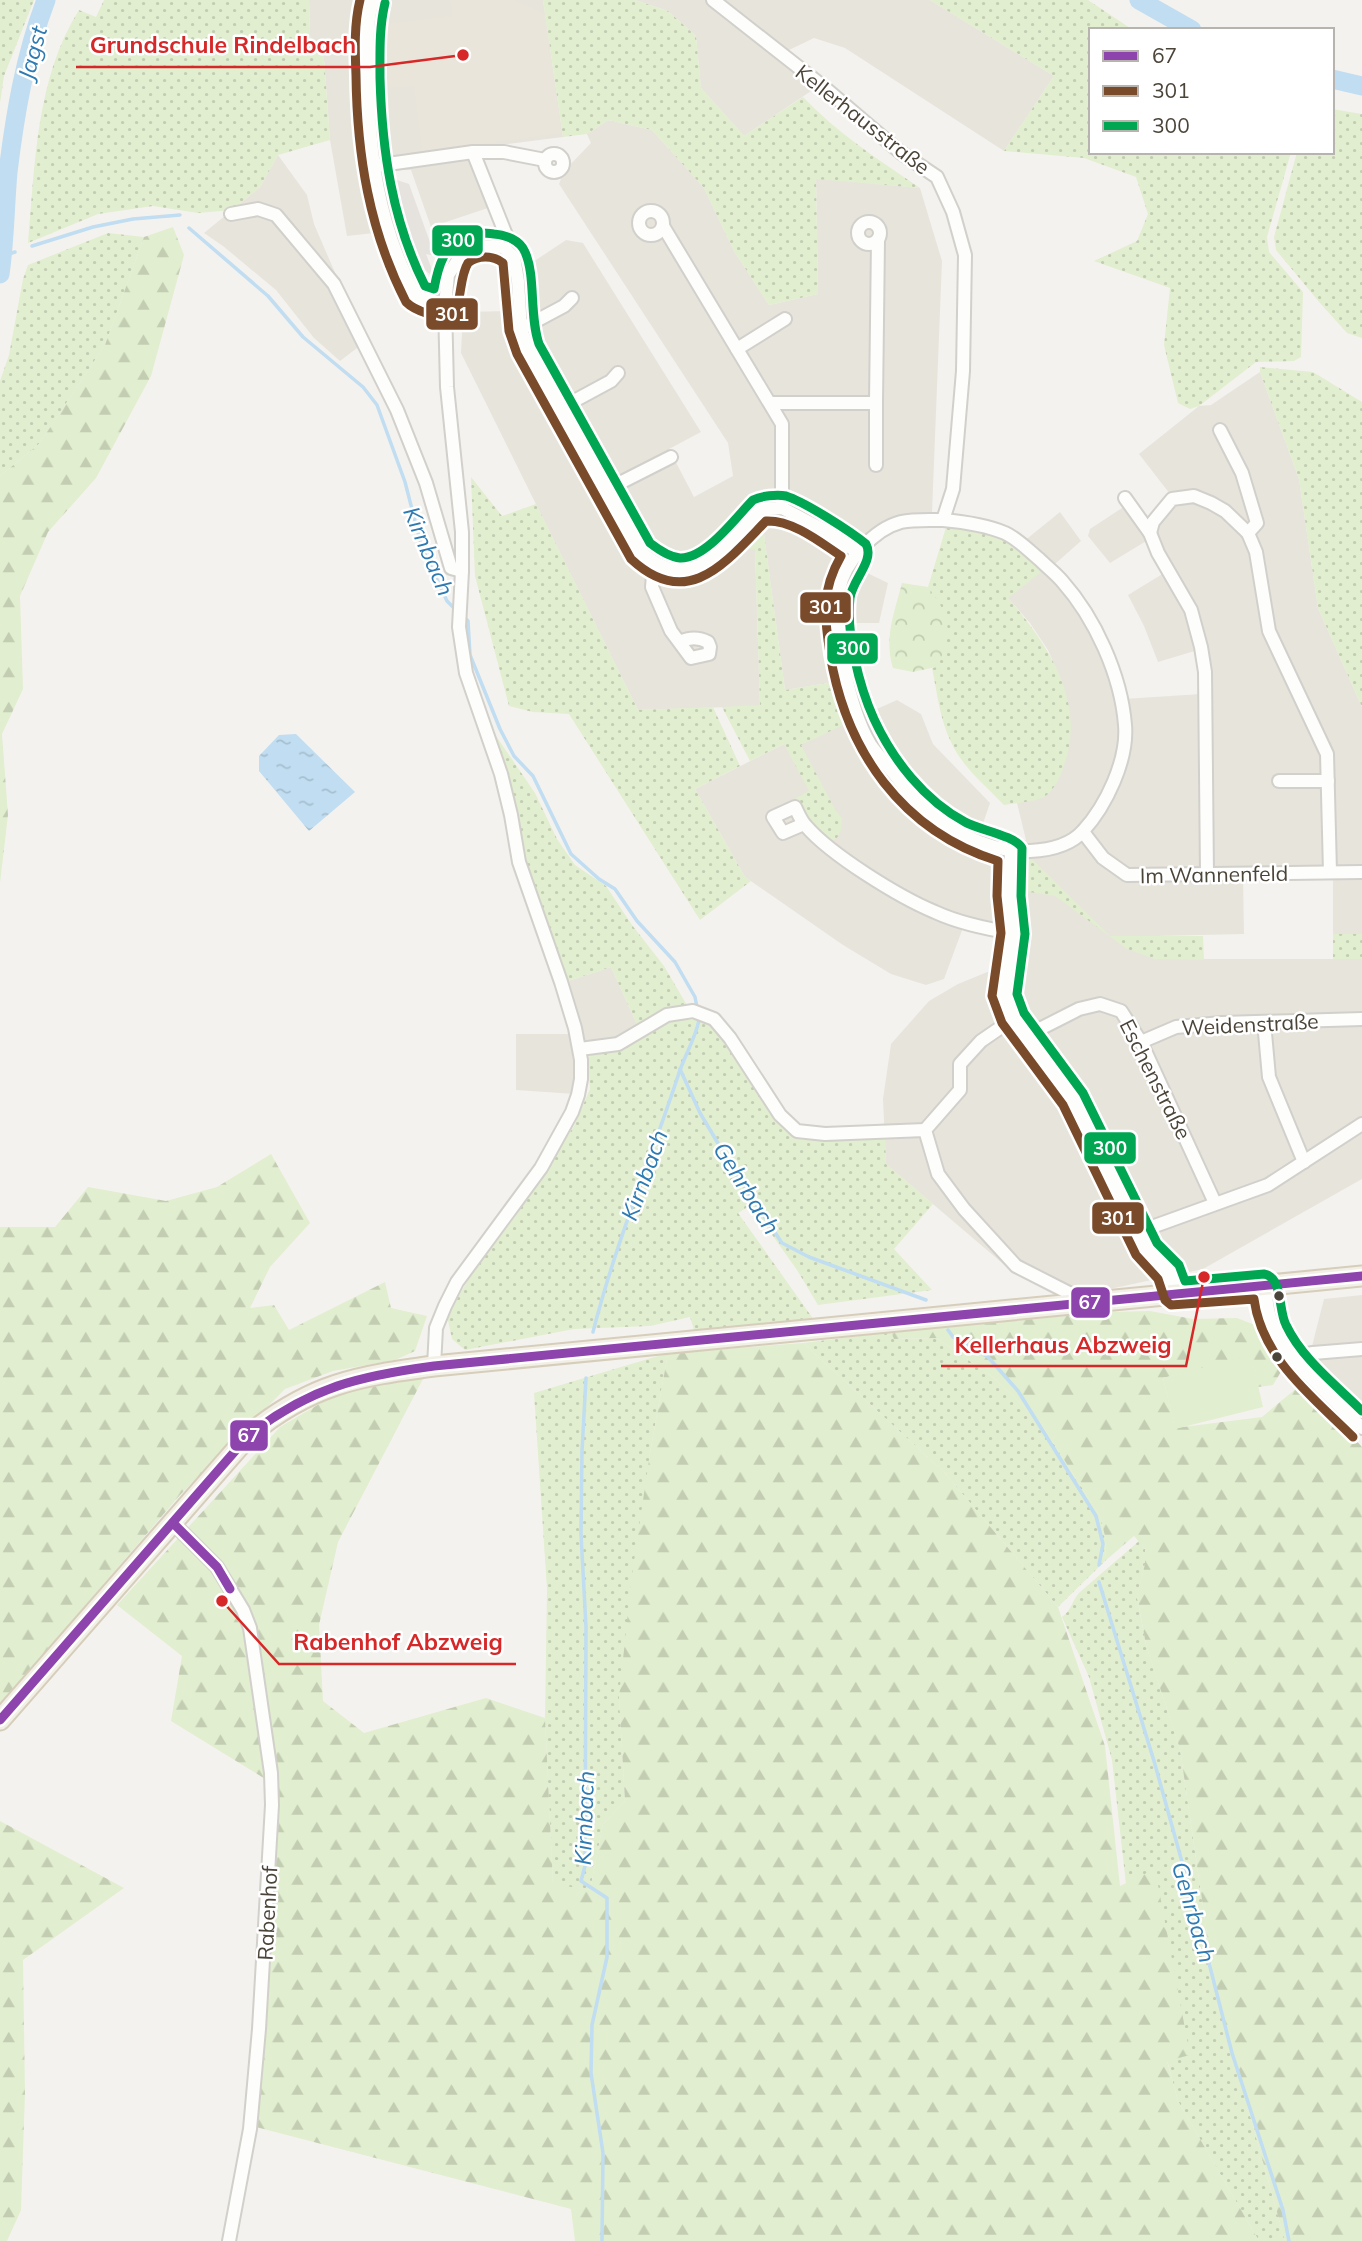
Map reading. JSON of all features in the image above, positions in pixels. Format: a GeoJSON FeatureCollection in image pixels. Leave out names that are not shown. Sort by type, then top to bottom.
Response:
{"type":"FeatureCollection","features":[{"type":"Feature","properties":{"kind":"main road"},"geometry":{"type":"LineString","coordinates":[[0,1720],[250,1434],[292,1403],[327,1387],[365,1375],[434,1366],[1362,1276]]}},
{"type":"Feature","properties":{"kind":"street"},"geometry":{"type":"LineString","coordinates":[[373,0],[368,18],[368,81],[374,166],[384,222],[402,270],[416,296],[445,305]]}},
{"type":"Feature","properties":{"kind":"street","name":"Kellerhausstraße"},"geometry":{"type":"LineString","coordinates":[[713,0],[825,88],[900,152],[937,177],[953,212],[965,255],[963,371],[953,489],[943,520]]}},
{"type":"Feature","properties":{"kind":"street"},"geometry":{"type":"LineString","coordinates":[[374,166],[473,152],[504,152],[545,160]]}},
{"type":"Feature","properties":{"kind":"street"},"geometry":{"type":"LineString","coordinates":[[473,152],[506,235],[503,247]]}},
{"type":"Feature","properties":{"kind":"street"},"geometry":{"type":"LineString","coordinates":[[230,214],[258,209],[276,215],[334,284],[397,410],[426,483],[451,568],[462,571]]}},
{"type":"Feature","properties":{"kind":"street"},"geometry":{"type":"LineString","coordinates":[[663,226],[782,424],[782,508]]}},
{"type":"Feature","properties":{"kind":"street"},"geometry":{"type":"LineString","coordinates":[[876,465],[878,239]]}},
{"type":"Feature","properties":{"kind":"street"},"geometry":{"type":"LineString","coordinates":[[434,1366],[436,1328],[457,1282],[533,1179],[572,1112],[579,1095],[581,1079],[580,1049],[561,982],[519,862],[512,815],[501,774],[466,673],[459,627],[462,532],[447,387],[445,305],[449,275],[464,251],[474,246],[503,247],[514,257],[521,329],[527,349],[641,552],[654,563],[677,570],[698,569],[716,557],[761,509],[782,508],[824,530],[857,552]]}},
{"type":"Feature","properties":{"kind":"street"},"geometry":{"type":"LineString","coordinates":[[521,329],[564,306],[572,298]]}},
{"type":"Feature","properties":{"kind":"street"},"geometry":{"type":"LineString","coordinates":[[737,349],[785,319]]}},
{"type":"Feature","properties":{"kind":"street"},"geometry":{"type":"LineString","coordinates":[[561,408],[611,381],[618,373]]}},
{"type":"Feature","properties":{"kind":"street"},"geometry":{"type":"LineString","coordinates":[[771,403],[876,403]]}},
{"type":"Feature","properties":{"kind":"street"},"geometry":{"type":"LineString","coordinates":[[1220,430],[1241,473],[1256,523],[1248,533]]}},
{"type":"Feature","properties":{"kind":"street"},"geometry":{"type":"LineString","coordinates":[[606,490],[671,457]]}},
{"type":"Feature","properties":{"kind":"street"},"geometry":{"type":"LineString","coordinates":[[1150,533],[1153,522],[1172,499],[1194,496],[1225,511],[1248,533],[1256,552],[1269,631],[1327,754],[1330,872]]}},
{"type":"Feature","properties":{"kind":"street"},"geometry":{"type":"LineString","coordinates":[[1125,498],[1150,533],[1158,553],[1191,610],[1201,647],[1205,672],[1207,875]]}},
{"type":"Feature","properties":{"kind":"street"},"geometry":{"type":"LineString","coordinates":[[943,520],[982,525],[1007,534],[1022,543],[1062,581],[1090,621],[1108,659],[1118,690],[1125,726],[1123,752],[1109,794],[1083,832],[1070,842],[1049,850],[1011,852],[953,830],[914,799],[870,744],[853,704],[838,618],[839,587],[857,552],[880,532],[902,522],[943,520]]}},
{"type":"Feature","properties":{"kind":"street"},"geometry":{"type":"LineString","coordinates":[[654,563],[652,587],[671,631],[680,642]]}},
{"type":"Feature","properties":{"kind":"street"},"geometry":{"type":"LineString","coordinates":[[1279,781],[1328,782]]}},
{"type":"Feature","properties":{"kind":"street"},"geometry":{"type":"LineString","coordinates":[[804,824],[838,855],[909,900],[937,914],[1013,933]]}},
{"type":"Feature","properties":{"kind":"street","name":"Im Wannenfeld"},"geometry":{"type":"LineString","coordinates":[[1083,832],[1103,858],[1127,874],[1362,872]]}},
{"type":"Feature","properties":{"kind":"street"},"geometry":{"type":"LineString","coordinates":[[1011,852],[1009,896],[1013,933],[1004,995],[1013,1019],[1073,1099],[1147,1250],[1169,1272],[1176,1294]]}},
{"type":"Feature","properties":{"kind":"street","name":"Eschenstraße"},"geometry":{"type":"LineString","coordinates":[[1026,1036],[1079,1009],[1100,1004],[1121,1011],[1141,1042],[1215,1203]]}},
{"type":"Feature","properties":{"kind":"street"},"geometry":{"type":"LineString","coordinates":[[580,1049],[618,1044],[667,1015],[693,1012],[714,1019],[730,1038],[780,1115],[797,1132],[825,1134],[926,1130],[960,1090],[960,1064],[981,1041],[1013,1019]]}},
{"type":"Feature","properties":{"kind":"street","name":"Weidenstraße"},"geometry":{"type":"LineString","coordinates":[[1141,1042],[1176,1027],[1362,1019]]}},
{"type":"Feature","properties":{"kind":"street"},"geometry":{"type":"LineString","coordinates":[[1264,1022],[1269,1077],[1304,1162]]}},
{"type":"Feature","properties":{"kind":"street"},"geometry":{"type":"LineString","coordinates":[[1138,1232],[1268,1185],[1362,1124]]}},
{"type":"Feature","properties":{"kind":"street"},"geometry":{"type":"LineString","coordinates":[[926,1130],[938,1174],[964,1209],[1016,1266],[1069,1293],[1072,1304]]}},
{"type":"Feature","properties":{"kind":"street"},"geometry":{"type":"LineString","coordinates":[[1265,1286],[1278,1338],[1362,1428]]}},
{"type":"Feature","properties":{"kind":"street"},"geometry":{"type":"LineString","coordinates":[[1299,1363],[1307,1354],[1362,1349]]}},
{"type":"Feature","properties":{"kind":"street","name":"Rabenhof"},"geometry":{"type":"LineString","coordinates":[[173,1523],[217,1567],[250,1628],[271,1773],[272,1805],[260,2029],[250,2129],[229,2241]]}},
{"type":"Feature","properties":{"kind":"shaded area"},"geometry":{"type":"Polygon","coordinates":[[[309,0],[543,0],[563,137],[477,148],[508,245],[521,270],[566,240],[583,243],[701,432],[669,449],[694,497],[733,476],[728,443],[559,184],[564,171],[591,143],[587,134],[608,120],[652,130],[704,188],[734,251],[769,305],[818,294],[816,178],[920,188],[942,261],[932,513],[891,519],[858,544],[859,569],[888,583],[879,623],[847,623],[855,677],[868,713],[897,700],[921,714],[933,744],[990,803],[980,832],[1002,838],[1026,840],[1017,803],[1044,797],[1062,682],[1048,650],[1030,623],[1008,598],[1018,546],[1060,512],[1081,541],[1055,564],[1093,616],[1124,699],[1201,694],[1198,650],[1158,662],[1128,595],[1164,573],[1148,540],[1110,563],[1088,536],[1090,529],[1125,506],[1146,533],[1170,494],[1139,454],[1199,406],[1211,405],[1260,372],[1299,479],[1318,608],[1362,707],[1362,934],[1333,934],[1333,876],[1243,877],[1244,934],[1111,937],[1155,959],[1362,959],[1362,1179],[1203,1269],[1105,1290],[1082,1292],[1015,1274],[886,1164],[883,1099],[891,1044],[929,1001],[958,984],[1007,964],[1010,936],[964,925],[944,979],[926,985],[891,974],[843,945],[745,877],[695,789],[784,744],[846,700],[840,681],[785,690],[762,520],[751,527],[733,549],[755,549],[760,706],[638,710],[461,353],[463,312],[513,311],[510,260],[491,207],[431,227],[411,170],[382,170],[392,231],[347,236],[330,140],[324,58],[310,36],[309,0]]]}},
{"type":"Feature","properties":{"kind":"shaded area"},"geometry":{"type":"Polygon","coordinates":[[[450,0],[514,0],[545,14],[561,133],[422,152],[414,86],[378,88],[375,25],[453,16],[450,0]]]}},
{"type":"Feature","properties":{"kind":"shaded area"},"geometry":{"type":"Polygon","coordinates":[[[635,0],[930,0],[1054,76],[1004,151],[845,48],[814,38],[787,51],[826,81],[744,136],[701,88],[696,36],[668,11],[635,0]]]}},
{"type":"Feature","properties":{"kind":"shaded area"},"geometry":{"type":"Polygon","coordinates":[[[278,155],[307,195],[314,224],[365,342],[340,361],[314,338],[276,290],[204,233],[260,187],[278,155]]]}},
{"type":"Feature","properties":{"kind":"shaded area"},"geometry":{"type":"Polygon","coordinates":[[[394,179],[409,184],[435,256],[426,254],[431,275],[416,263],[388,187],[394,179]]]}},
{"type":"Feature","properties":{"kind":"shaded area"},"geometry":{"type":"Polygon","coordinates":[[[611,967],[639,1029],[576,1047],[578,1082],[574,1094],[516,1090],[516,1034],[581,1034],[568,981],[611,967]]]}},
{"type":"Feature","properties":{"kind":"shaded area"},"geometry":{"type":"Polygon","coordinates":[[[1362,1295],[1362,1416],[1308,1362],[1324,1299],[1362,1295]]]}},
{"type":"Feature","properties":{"kind":"green space"},"geometry":{"type":"Polygon","coordinates":[[[0,0],[34,0],[4,76],[0,103],[0,0]]]}},
{"type":"Feature","properties":{"kind":"green space"},"geometry":{"type":"Polygon","coordinates":[[[104,0],[309,0],[310,36],[324,58],[330,140],[278,155],[260,187],[232,210],[198,213],[153,206],[98,214],[28,243],[40,122],[54,64],[79,10],[96,17],[104,0]]]}},
{"type":"Feature","properties":{"kind":"green space"},"geometry":{"type":"Polygon","coordinates":[[[543,0],[635,0],[668,11],[696,36],[701,88],[744,136],[803,97],[844,134],[920,188],[816,179],[818,294],[769,305],[734,251],[704,188],[652,130],[608,120],[587,134],[563,137],[543,0]]]}},
{"type":"Feature","properties":{"kind":"green space"},"geometry":{"type":"Polygon","coordinates":[[[930,0],[1088,0],[1130,28],[1089,28],[1089,154],[1290,154],[1267,237],[1269,252],[1303,292],[1301,357],[1294,361],[1256,362],[1199,406],[1190,409],[1178,403],[1164,345],[1170,288],[1094,261],[1137,241],[1148,214],[1136,177],[1084,158],[1004,151],[1054,76],[930,0]]]}},
{"type":"Feature","properties":{"kind":"green space"},"geometry":{"type":"Polygon","coordinates":[[[1334,109],[1362,114],[1362,338],[1347,333],[1320,303],[1276,250],[1274,237],[1296,154],[1334,154],[1334,109]]]}},
{"type":"Feature","properties":{"kind":"green space"},"geometry":{"type":"Polygon","coordinates":[[[173,227],[184,255],[151,376],[96,478],[48,532],[20,596],[23,689],[2,734],[8,815],[0,883],[0,476],[39,444],[105,345],[144,237],[173,227]]]}},
{"type":"Feature","properties":{"kind":"green space"},"geometry":{"type":"Polygon","coordinates":[[[108,233],[144,237],[105,345],[39,444],[0,476],[0,381],[9,355],[28,265],[108,233]]]}},
{"type":"Feature","properties":{"kind":"green space"},"geometry":{"type":"Polygon","coordinates":[[[1260,367],[1313,372],[1362,402],[1362,707],[1318,608],[1299,479],[1260,367]]]}},
{"type":"Feature","properties":{"kind":"green space"},"geometry":{"type":"Polygon","coordinates":[[[471,477],[502,516],[536,504],[638,710],[713,707],[740,766],[695,789],[745,877],[751,881],[700,920],[569,714],[533,712],[509,706],[475,576],[471,477]]]}},
{"type":"Feature","properties":{"kind":"green space"},"geometry":{"type":"Polygon","coordinates":[[[762,519],[785,690],[840,681],[854,720],[801,745],[842,818],[840,832],[832,841],[815,827],[796,798],[809,791],[784,744],[750,761],[722,707],[760,705],[755,549],[733,550],[751,527],[762,519]]]}},
{"type":"Feature","properties":{"kind":"green space"},"geometry":{"type":"Polygon","coordinates":[[[947,524],[1000,538],[1045,569],[1008,598],[1050,656],[1060,677],[1071,721],[1063,768],[1058,781],[1042,798],[1004,805],[961,760],[944,725],[932,668],[936,667],[928,587],[947,524]]]}},
{"type":"Feature","properties":{"kind":"green space"},"geometry":{"type":"Polygon","coordinates":[[[902,583],[928,587],[945,616],[948,635],[936,667],[913,672],[893,668],[890,636],[902,583]]]}},
{"type":"Feature","properties":{"kind":"green space"},"geometry":{"type":"Polygon","coordinates":[[[494,733],[535,793],[557,839],[575,865],[606,886],[664,966],[688,1007],[639,1029],[611,967],[568,981],[526,866],[508,780],[494,733]]]}},
{"type":"Feature","properties":{"kind":"green space"},"geometry":{"type":"Polygon","coordinates":[[[1023,860],[1033,860],[1110,936],[1203,936],[1204,960],[1155,959],[1127,949],[1055,896],[1016,890],[1017,866],[1023,860]]]}},
{"type":"Feature","properties":{"kind":"green space"},"geometry":{"type":"Polygon","coordinates":[[[1333,934],[1362,934],[1362,959],[1333,959],[1333,934]]]}},
{"type":"Feature","properties":{"kind":"green space"},"geometry":{"type":"Polygon","coordinates":[[[671,1020],[705,1020],[718,1031],[781,1123],[885,1135],[886,1164],[933,1204],[894,1249],[932,1290],[818,1305],[751,1205],[738,1213],[814,1320],[695,1333],[690,1317],[650,1326],[574,1329],[465,1350],[452,1339],[447,1316],[474,1270],[515,1217],[574,1126],[590,1089],[588,1057],[627,1045],[671,1020]]]}},
{"type":"Feature","properties":{"kind":"green space"},"geometry":{"type":"Polygon","coordinates":[[[271,1154],[310,1223],[270,1267],[250,1308],[274,1305],[289,1330],[385,1282],[391,1308],[427,1316],[415,1351],[395,1360],[333,1371],[285,1389],[180,1495],[0,1705],[0,1227],[55,1227],[88,1187],[166,1201],[217,1187],[271,1154]]]}},
{"type":"Feature","properties":{"kind":"green space"},"geometry":{"type":"Polygon","coordinates":[[[1150,1311],[1193,1319],[1237,1318],[1255,1325],[1282,1370],[1273,1385],[1258,1387],[1251,1356],[1163,1378],[1175,1428],[1262,1417],[1298,1387],[1327,1408],[1362,1447],[1362,2241],[1285,2241],[1215,1989],[1180,1749],[1146,1645],[1137,1596],[1145,1564],[1145,1549],[1134,1536],[1105,1561],[1106,1540],[1100,1516],[1040,1422],[994,1378],[937,1338],[894,1339],[891,1332],[1110,1312],[1150,1311]]]}},
{"type":"Feature","properties":{"kind":"green space"},"geometry":{"type":"Polygon","coordinates":[[[891,1332],[894,1339],[937,1338],[994,1378],[1040,1422],[1100,1516],[1106,1540],[1105,1561],[1058,1607],[944,1472],[803,1343],[891,1332]]]}},
{"type":"Feature","properties":{"kind":"green space"},"geometry":{"type":"Polygon","coordinates":[[[803,1343],[944,1472],[1058,1607],[1105,1746],[1120,1886],[1155,1869],[1190,2055],[1167,2061],[1178,2101],[1259,2241],[575,2241],[571,2209],[256,2127],[275,1785],[171,1721],[182,1656],[117,1605],[280,1427],[338,1393],[424,1377],[338,1542],[319,1625],[323,1701],[364,1733],[486,1698],[545,1718],[553,1884],[590,1890],[603,1824],[625,1801],[619,1697],[632,1575],[668,1353],[803,1343]]]}},
{"type":"Feature","properties":{"kind":"green space"},"geometry":{"type":"Polygon","coordinates":[[[668,1353],[650,1453],[619,1697],[625,1801],[603,1824],[590,1890],[553,1885],[545,1718],[547,1589],[534,1393],[668,1353]]]}},
{"type":"Feature","properties":{"kind":"green space"},"geometry":{"type":"Polygon","coordinates":[[[1251,1355],[1263,1407],[1175,1429],[1163,1378],[1251,1355]]]}},
{"type":"Feature","properties":{"kind":"green space"},"geometry":{"type":"Polygon","coordinates":[[[1139,1541],[1145,1549],[1145,1564],[1137,1597],[1146,1645],[1180,1749],[1215,1989],[1285,2241],[1259,2241],[1178,2101],[1167,2060],[1189,2054],[1154,1870],[1126,1884],[1112,1760],[1089,1677],[1062,1617],[1080,1592],[1139,1541]]]}},
{"type":"Feature","properties":{"kind":"green space"},"geometry":{"type":"Polygon","coordinates":[[[0,1821],[124,1888],[23,1960],[25,2093],[21,2210],[7,2241],[0,2241],[0,1821]]]}},
{"type":"Feature","properties":{"kind":"water"},"geometry":{"type":"Polygon","coordinates":[[[296,734],[355,792],[309,831],[259,771],[259,756],[279,735],[296,734]]]}},
{"type":"Feature","properties":{"kind":"waterway","name":"Jagst"},"geometry":{"type":"LineString","coordinates":[[0,274],[8,172],[18,107],[32,42],[46,0]]}},
{"type":"Feature","properties":{"kind":"waterway","name":"Jagst"},"geometry":{"type":"LineString","coordinates":[[1139,0],[1188,28]]}},
{"type":"Feature","properties":{"kind":"waterway","name":"Jagst"},"geometry":{"type":"LineString","coordinates":[[1334,79],[1362,86]]}},
{"type":"Feature","properties":{"kind":"waterway","name":"Kirnbach"},"geometry":{"type":"LineString","coordinates":[[32,246],[93,227],[133,219],[180,215]]}},
{"type":"Feature","properties":{"kind":"waterway","name":"Kirnbach"},"geometry":{"type":"LineString","coordinates":[[189,228],[268,296],[303,337],[363,387],[377,405],[405,482],[422,548],[447,601],[455,609]]}},
{"type":"Feature","properties":{"kind":"waterway","name":"Kirnbach"},"geometry":{"type":"LineString","coordinates":[[3,256],[15,252]]}},
{"type":"Feature","properties":{"kind":"waterway","name":"Kirnbach"},"geometry":{"type":"LineString","coordinates":[[463,616],[468,621],[470,655],[500,729],[514,756],[533,776],[571,854],[599,879],[615,889],[637,921],[675,962],[695,997],[697,1007]]}},
{"type":"Feature","properties":{"kind":"waterway","name":"Kirnbach"},"geometry":{"type":"LineString","coordinates":[[593,1332],[622,1235],[699,1020]]}},
{"type":"Feature","properties":{"kind":"waterway","name":"Gehrbach"},"geometry":{"type":"LineString","coordinates":[[680,1069],[700,1113],[782,1243],[809,1257],[926,1300]]}},
{"type":"Feature","properties":{"kind":"waterway","name":"Gehrbach"},"geometry":{"type":"LineString","coordinates":[[948,1330],[953,1337],[988,1357],[1018,1391],[1096,1516],[1103,1544],[1099,1565]]}},
{"type":"Feature","properties":{"kind":"waterway","name":"Kirnbach"},"geometry":{"type":"LineString","coordinates":[[586,1378],[581,1534],[586,1627],[585,1866],[581,1881],[607,1898],[607,1957],[592,2025],[591,2073],[603,2153],[602,2241]]}},
{"type":"Feature","properties":{"kind":"waterway","name":"Gehrbach"},"geometry":{"type":"LineString","coordinates":[[1099,1582],[1154,1761],[1232,2053],[1283,2210],[1289,2241]]}},
{"type":"Feature","properties":{"kind":"transit line","name":"301"},"geometry":{"type":"LineString","coordinates":[[360,0],[355,56],[363,163],[374,220],[393,275],[406,302],[426,313],[450,316],[457,306],[468,263],[476,258],[486,257],[503,263],[509,331],[517,354],[631,559],[652,574],[671,581],[688,581],[705,575],[736,552],[766,521],[796,528],[841,556],[827,592],[826,627],[838,690],[850,723],[865,754],[884,783],[907,808],[934,830],[964,847],[998,861],[997,896],[1001,933],[992,996],[1002,1023],[1063,1105],[1136,1255],[1158,1279],[1165,1300],[1171,1305],[1254,1299],[1259,1321],[1278,1358],[1306,1392],[1353,1437]]}},
{"type":"Feature","properties":{"kind":"transit line","name":"300"},"geometry":{"type":"LineString","coordinates":[[385,3],[381,31],[380,78],[386,158],[404,236],[425,286],[434,289],[443,257],[453,245],[467,236],[481,233],[499,235],[520,244],[528,262],[539,344],[650,543],[664,553],[680,558],[700,552],[720,536],[753,500],[774,495],[786,496],[804,504],[866,544],[868,557],[852,591],[849,612],[855,660],[874,719],[900,764],[923,791],[965,822],[1012,840],[1022,848],[1021,896],[1025,934],[1017,994],[1024,1013],[1083,1093],[1157,1243],[1179,1265],[1185,1281],[1264,1274],[1270,1276],[1277,1288],[1286,1325],[1301,1349],[1362,1411]]}},
{"type":"Feature","properties":{"kind":"transit line","name":"67"},"geometry":{"type":"LineString","coordinates":[[0,1720],[250,1434],[294,1405],[337,1386],[382,1374],[434,1366],[1362,1276]]}},
{"type":"Feature","properties":{"kind":"transit line","name":"67"},"geometry":{"type":"LineString","coordinates":[[173,1523],[217,1567],[230,1589]]}},
{"type":"Feature","properties":{"kind":"place","name":"Grundschule Rindelbach"},"geometry":{"type":"Point","coordinates":[463,55]}},
{"type":"Feature","properties":{"kind":"place","name":"Kellerhaus Abzweig"},"geometry":{"type":"Point","coordinates":[1204,1277]}},
{"type":"Feature","properties":{"kind":"place","name":"Rabenhof Abzweig"},"geometry":{"type":"Point","coordinates":[222,1601]}}]}
